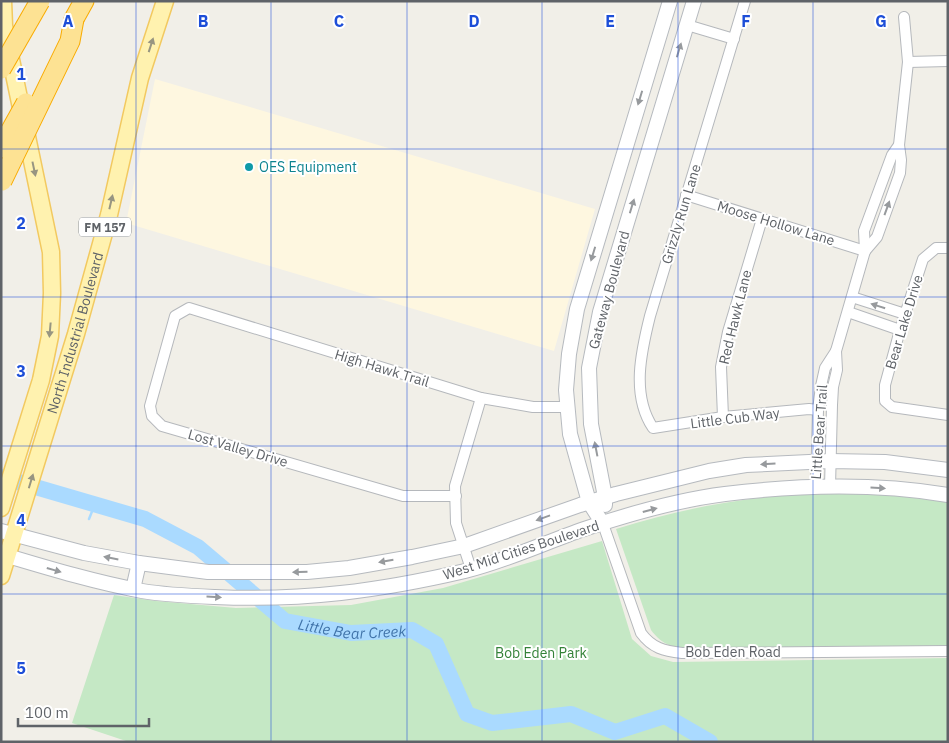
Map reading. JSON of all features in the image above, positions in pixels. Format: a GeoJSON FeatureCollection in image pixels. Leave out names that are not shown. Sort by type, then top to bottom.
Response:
{"type":"FeatureCollection","features":[{"type":"Feature","properties":{"kind":"highway"},"geometry":{"type":"LineString","coordinates":[[1,69],[40,1]]}},
{"type":"Feature","properties":{"kind":"highway"},"geometry":{"type":"LineString","coordinates":[[1,148],[84,1]]}},
{"type":"Feature","properties":{"kind":"highway"},"geometry":{"type":"LineString","coordinates":[[1,181],[70,41],[74,19]]}},
{"type":"Feature","properties":{"kind":"main road","name":"North Industrial Boulevard"},"geometry":{"type":"LineString","coordinates":[[2,506],[41,380],[50,336],[52,293],[51,252],[4,26],[3,1]]}},
{"type":"Feature","properties":{"kind":"main road","name":"North Industrial Boulevard"},"geometry":{"type":"LineString","coordinates":[[1,576],[8,532],[21,511],[76,334],[109,215],[140,78],[165,1]]}},
{"type":"Feature","properties":{"kind":"main road","name":"Gateway Boulevard"},"geometry":{"type":"LineString","coordinates":[[603,524],[589,502],[570,434],[566,390],[569,354],[577,309],[670,1]]}},
{"type":"Feature","properties":{"kind":"main road","name":"Gateway Boulevard"},"geometry":{"type":"LineString","coordinates":[[603,524],[605,497],[591,424],[589,368],[600,312],[694,1]]}},
{"type":"Feature","properties":{"kind":"main road"},"geometry":{"type":"LineString","coordinates":[[664,18],[687,25]]}},
{"type":"Feature","properties":{"kind":"main road","name":"West Mid Cities Boulevard"},"geometry":{"type":"LineString","coordinates":[[8,532],[84,553],[138,563],[208,572],[307,572],[349,568],[464,546],[605,497],[652,484],[737,466],[823,461],[885,462],[948,470]]}},
{"type":"Feature","properties":{"kind":"main road","name":"West Mid Cities Boulevard"},"geometry":{"type":"LineString","coordinates":[[4,555],[84,578],[133,589],[196,596],[243,598],[328,596],[375,590],[471,569],[603,524],[671,504],[724,494],[823,487],[883,488],[948,495]]}},
{"type":"Feature","properties":{"kind":"main road"},"geometry":{"type":"LineString","coordinates":[[133,589],[138,563]]}},
{"type":"Feature","properties":{"kind":"street","name":"Grizzly Run Lane"},"geometry":{"type":"LineString","coordinates":[[653,428],[645,416],[640,394],[644,341],[745,1]]}},
{"type":"Feature","properties":{"kind":"street"},"geometry":{"type":"LineString","coordinates":[[899,145],[908,62],[904,17]]}},
{"type":"Feature","properties":{"kind":"street"},"geometry":{"type":"LineString","coordinates":[[687,25],[734,39]]}},
{"type":"Feature","properties":{"kind":"street"},"geometry":{"type":"LineString","coordinates":[[908,62],[948,61]]}},
{"type":"Feature","properties":{"kind":"street","name":"Little Bear Trail"},"geometry":{"type":"LineString","coordinates":[[823,487],[823,461],[818,410],[825,368],[836,351],[848,312],[865,251],[864,231],[890,160],[899,145]]}},
{"type":"Feature","properties":{"kind":"street","name":"Little Bear Trail"},"geometry":{"type":"LineString","coordinates":[[865,251],[877,237],[900,173],[899,145]]}},
{"type":"Feature","properties":{"kind":"street","name":"Moose Hollow Lane"},"geometry":{"type":"LineString","coordinates":[[686,195],[865,251]]}},
{"type":"Feature","properties":{"kind":"street","name":"Red Hawk Lane"},"geometry":{"type":"LineString","coordinates":[[723,417],[721,367],[728,332],[762,219]]}},
{"type":"Feature","properties":{"kind":"street","name":"Bear Lake Drive"},"geometry":{"type":"LineString","coordinates":[[948,248],[936,248],[923,259],[900,330],[885,385],[885,401],[892,407],[948,415]]}},
{"type":"Feature","properties":{"kind":"street"},"geometry":{"type":"LineString","coordinates":[[852,297],[905,314]]}},
{"type":"Feature","properties":{"kind":"street","name":"Lost Valley Drive"},"geometry":{"type":"LineString","coordinates":[[200,311],[189,308],[175,316],[150,406],[152,416],[162,426],[403,496],[456,496]]}},
{"type":"Feature","properties":{"kind":"street","name":"High Hawk Trail"},"geometry":{"type":"LineString","coordinates":[[200,311],[481,398],[533,407],[568,407]]}},
{"type":"Feature","properties":{"kind":"street"},"geometry":{"type":"LineString","coordinates":[[848,312],[900,330]]}},
{"type":"Feature","properties":{"kind":"street","name":"Little Bear Trail"},"geometry":{"type":"LineString","coordinates":[[823,461],[833,386],[837,370],[836,351]]}},
{"type":"Feature","properties":{"kind":"street"},"geometry":{"type":"LineString","coordinates":[[471,569],[456,523],[455,486],[481,398]]}},
{"type":"Feature","properties":{"kind":"street","name":"Little Cub Way"},"geometry":{"type":"LineString","coordinates":[[653,428],[723,417],[809,409],[818,410]]}},
{"type":"Feature","properties":{"kind":"street","name":"Bob Eden Road"},"geometry":{"type":"LineString","coordinates":[[603,524],[641,633],[647,642],[665,651],[682,653],[948,652]]}},
{"type":"Feature","properties":{"kind":"shaded area"},"geometry":{"type":"Polygon","coordinates":[[[155,79],[595,209],[554,351],[126,223],[155,79]]]}},
{"type":"Feature","properties":{"kind":"green space"},"geometry":{"type":"Polygon","coordinates":[[[819,493],[882,494],[948,502],[948,648],[691,650],[669,645],[655,635],[651,630],[616,529],[716,504],[767,497],[819,493]]]}},
{"type":"Feature","properties":{"kind":"green space","name":"Bob Eden Park"},"geometry":{"type":"Polygon","coordinates":[[[602,541],[632,639],[651,656],[673,662],[948,658],[948,742],[129,742],[72,723],[114,595],[156,601],[236,608],[351,605],[443,588],[602,541]]]}},
{"type":"Feature","properties":{"kind":"waterway","name":"Little Bear Creek"},"geometry":{"type":"LineString","coordinates":[[1,477],[145,519],[198,547],[285,621],[351,633],[412,630],[436,644],[467,714],[492,723],[571,714],[615,732],[665,716],[710,742]]}},
{"type":"Feature","properties":{"kind":"waterway"},"geometry":{"type":"LineString","coordinates":[[89,519],[95,504]]}},
{"type":"Feature","properties":{"kind":"place","name":"OES Equipment"},"geometry":{"type":"Point","coordinates":[249,167]}}]}
